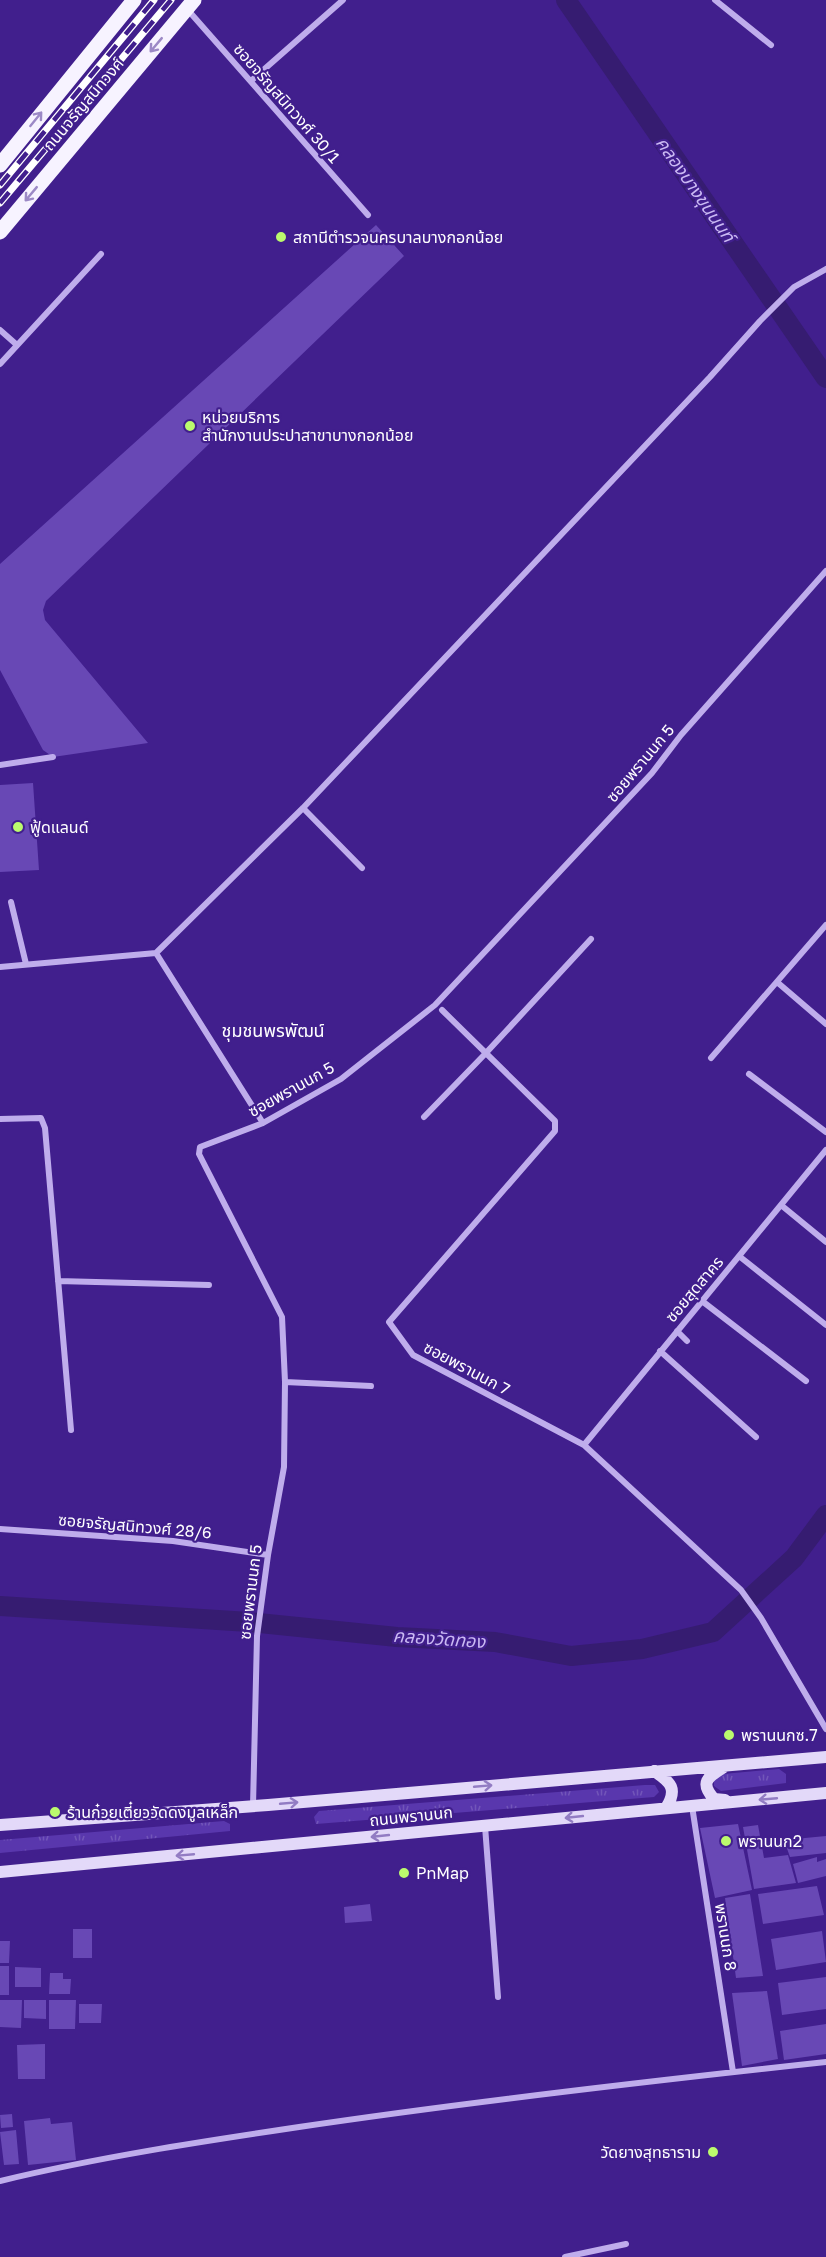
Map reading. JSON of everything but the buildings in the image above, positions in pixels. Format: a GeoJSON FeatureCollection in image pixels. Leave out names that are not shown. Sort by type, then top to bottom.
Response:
{"type":"FeatureCollection","features":[{"type":"Feature","properties":{"kind":"main road","name":"ถนนจรัญสนิทวงศ์"},"geometry":{"type":"LineString","coordinates":[[0,165],[134,0]]}},
{"type":"Feature","properties":{"kind":"main road","name":"ถนนจรัญสนิทวงศ์"},"geometry":{"type":"LineString","coordinates":[[0,232],[190,4]]}},
{"type":"Feature","properties":{"kind":"main road","name":"ถนนพรานนก"},"geometry":{"type":"LineString","coordinates":[[0,1825],[253,1806],[826,1756]]}},
{"type":"Feature","properties":{"kind":"main road"},"geometry":{"type":"LineString","coordinates":[[727,1765],[710,1776],[706,1783],[707,1791],[714,1799],[738,1802]]}},
{"type":"Feature","properties":{"kind":"main road"},"geometry":{"type":"LineString","coordinates":[[654,1771],[665,1779],[672,1790],[672,1798],[666,1808]]}},
{"type":"Feature","properties":{"kind":"main road","name":"ถนนพรานนก"},"geometry":{"type":"LineString","coordinates":[[0,1872],[826,1793]]}},
{"type":"Feature","properties":{"kind":"street"},"geometry":{"type":"LineString","coordinates":[[251,81],[343,0]]}},
{"type":"Feature","properties":{"kind":"street"},"geometry":{"type":"LineString","coordinates":[[715,0],[771,45]]}},
{"type":"Feature","properties":{"kind":"street","name":"ซอยจรัญสนิทวงศ์ 30/1"},"geometry":{"type":"LineString","coordinates":[[190,4],[251,81],[368,214]]}},
{"type":"Feature","properties":{"kind":"street"},"geometry":{"type":"LineString","coordinates":[[0,364],[101,254]]}},
{"type":"Feature","properties":{"kind":"street"},"geometry":{"type":"LineString","coordinates":[[0,968],[156,953],[303,808],[710,377],[760,321],[794,287],[826,270]]}},
{"type":"Feature","properties":{"kind":"street"},"geometry":{"type":"LineString","coordinates":[[0,330],[17,345]]}},
{"type":"Feature","properties":{"kind":"street","name":"ซอยพรานนก 5"},"geometry":{"type":"LineString","coordinates":[[253,1806],[257,1636],[268,1555],[284,1467],[285,1382],[282,1317],[199,1154],[200,1147],[263,1123],[341,1079],[435,1005],[652,773],[681,735],[826,571]]}},
{"type":"Feature","properties":{"kind":"street"},"geometry":{"type":"LineString","coordinates":[[0,765],[53,756]]}},
{"type":"Feature","properties":{"kind":"street"},"geometry":{"type":"LineString","coordinates":[[303,808],[362,868]]}},
{"type":"Feature","properties":{"kind":"street"},"geometry":{"type":"LineString","coordinates":[[11,902],[26,964]]}},
{"type":"Feature","properties":{"kind":"street"},"geometry":{"type":"LineString","coordinates":[[711,1058],[826,925]]}},
{"type":"Feature","properties":{"kind":"street"},"geometry":{"type":"LineString","coordinates":[[424,1117],[591,939]]}},
{"type":"Feature","properties":{"kind":"street"},"geometry":{"type":"LineString","coordinates":[[156,953],[263,1123]]}},
{"type":"Feature","properties":{"kind":"street"},"geometry":{"type":"LineString","coordinates":[[777,982],[826,1024]]}},
{"type":"Feature","properties":{"kind":"street","name":"ซอยพรานนก 7"},"geometry":{"type":"LineString","coordinates":[[442,1010],[555,1121],[555,1131],[390,1322],[413,1355],[584,1445],[741,1590],[761,1618],[826,1729]]}},
{"type":"Feature","properties":{"kind":"street"},"geometry":{"type":"LineString","coordinates":[[749,1074],[826,1132]]}},
{"type":"Feature","properties":{"kind":"street"},"geometry":{"type":"LineString","coordinates":[[0,1119],[40,1118],[45,1128],[71,1430]]}},
{"type":"Feature","properties":{"kind":"street","name":"ซอยสุดสาคร"},"geometry":{"type":"LineString","coordinates":[[584,1445],[826,1150]]}},
{"type":"Feature","properties":{"kind":"street"},"geometry":{"type":"LineString","coordinates":[[781,1205],[826,1242]]}},
{"type":"Feature","properties":{"kind":"street"},"geometry":{"type":"LineString","coordinates":[[739,1256],[826,1325]]}},
{"type":"Feature","properties":{"kind":"street"},"geometry":{"type":"LineString","coordinates":[[58,1281],[209,1285]]}},
{"type":"Feature","properties":{"kind":"street"},"geometry":{"type":"LineString","coordinates":[[702,1301],[806,1381]]}},
{"type":"Feature","properties":{"kind":"street"},"geometry":{"type":"LineString","coordinates":[[677,1331],[687,1341]]}},
{"type":"Feature","properties":{"kind":"street"},"geometry":{"type":"LineString","coordinates":[[660,1351],[756,1437]]}},
{"type":"Feature","properties":{"kind":"street"},"geometry":{"type":"LineString","coordinates":[[285,1382],[371,1386]]}},
{"type":"Feature","properties":{"kind":"street","name":"ซอยจรัญสนิทวงศ์ 28/6"},"geometry":{"type":"LineString","coordinates":[[0,1529],[173,1540],[268,1555]]}},
{"type":"Feature","properties":{"kind":"street","name":"พรานนก 8"},"geometry":{"type":"LineString","coordinates":[[692,1806],[733,2072]]}},
{"type":"Feature","properties":{"kind":"street"},"geometry":{"type":"LineString","coordinates":[[484,1826],[498,1997]]}},
{"type":"Feature","properties":{"kind":"street"},"geometry":{"type":"LineString","coordinates":[[3,2181],[152,2149],[340,2121],[826,2062]]}},
{"type":"Feature","properties":{"kind":"street"},"geometry":{"type":"LineString","coordinates":[[565,2257],[626,2244]]}},
{"type":"Feature","properties":{"kind":"green space"},"geometry":{"type":"Polygon","coordinates":[[[779,1769],[786,1774],[786,1783],[721,1791],[714,1786],[714,1779],[723,1774],[779,1769]]]}},
{"type":"Feature","properties":{"kind":"green space"},"geometry":{"type":"Polygon","coordinates":[[[655,1785],[659,1792],[654,1797],[316,1824],[314,1817],[319,1811],[655,1785]]]}},
{"type":"Feature","properties":{"kind":"green space"},"geometry":{"type":"Polygon","coordinates":[[[224,1821],[230,1824],[230,1831],[0,1853],[0,1840],[224,1821]]]}},
{"type":"Feature","properties":{"kind":"waterway","name":"คลองบางขุนนนท์"},"geometry":{"type":"LineString","coordinates":[[566,0],[826,378]]}},
{"type":"Feature","properties":{"kind":"waterway","name":"คลองวัดทอง"},"geometry":{"type":"LineString","coordinates":[[0,1606],[249,1622],[397,1637],[495,1642],[571,1656],[642,1649],[713,1632],[794,1558],[826,1515]]}},
{"type":"Feature","properties":{"kind":"railway"},"geometry":{"type":"LineString","coordinates":[[0,185],[154,0]]}},
{"type":"Feature","properties":{"kind":"railway"},"geometry":{"type":"LineString","coordinates":[[0,203],[171,0]]}},
{"type":"Feature","properties":{"kind":"place","name":"สถานีตำรวจนครบาลบางกอกน้อย"},"geometry":{"type":"Point","coordinates":[281,237]}},
{"type":"Feature","properties":{"kind":"place","name":"หน่วยบริการ สำนักงานประปาสาขาบางกอกน้อย"},"geometry":{"type":"Point","coordinates":[190,426]}},
{"type":"Feature","properties":{"kind":"place","name":"ฟู้ดแลนด์"},"geometry":{"type":"Point","coordinates":[18,827]}},
{"type":"Feature","properties":{"kind":"place","name":"พรานนกซ.7"},"geometry":{"type":"Point","coordinates":[729,1735]}},
{"type":"Feature","properties":{"kind":"place","name":"ร้านก๋วยเตี๋ยววัดดงมูลเหล็ก"},"geometry":{"type":"Point","coordinates":[55,1812]}},
{"type":"Feature","properties":{"kind":"place","name":"พรานนก2"},"geometry":{"type":"Point","coordinates":[726,1841]}},
{"type":"Feature","properties":{"kind":"place","name":"PnMap"},"geometry":{"type":"Point","coordinates":[404,1873]}},
{"type":"Feature","properties":{"kind":"place","name":"วัดยางสุทธาราม"},"geometry":{"type":"Point","coordinates":[713,2152]}},
{"type":"Feature","properties":{"kind":"district","name":"ชุมชนพรพัฒน์"},"geometry":{"type":"Point","coordinates":[273,1030]}}]}
